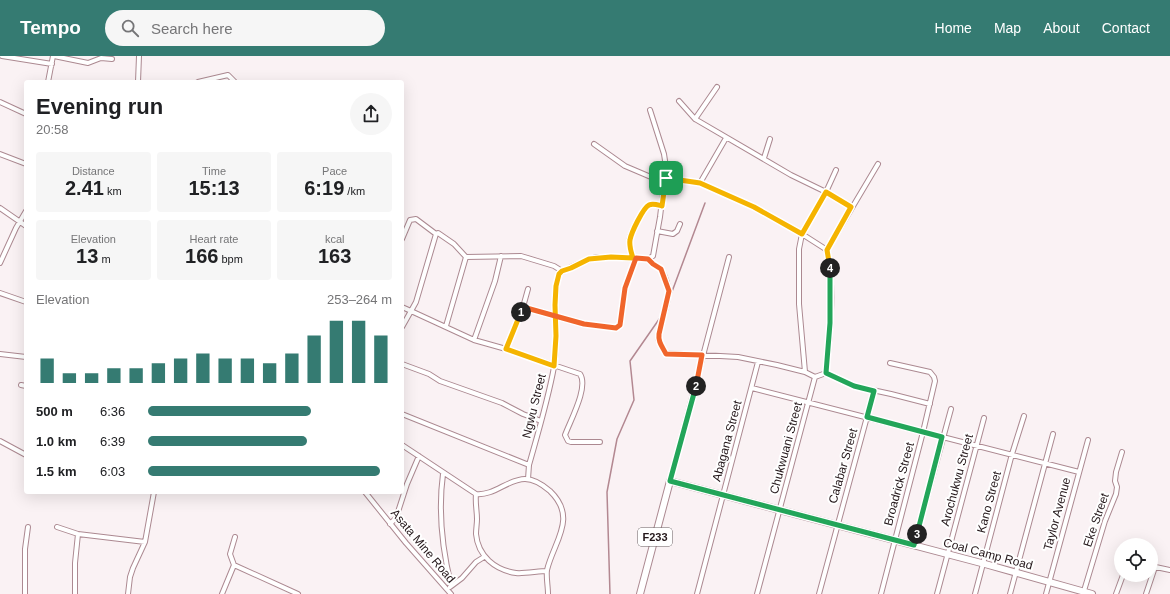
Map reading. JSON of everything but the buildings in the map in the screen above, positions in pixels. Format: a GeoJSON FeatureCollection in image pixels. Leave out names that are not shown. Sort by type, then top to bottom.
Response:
{"type":"FeatureCollection","features":[{"type":"Feature","properties":{"kind":"main road","name":"Coal Camp Road"},"geometry":{"type":"LineString","coordinates":[[670,481],[983,563],[1084,593],[1092,594]]}},
{"type":"Feature","properties":{"kind":"main road","name":"F233"},"geometry":{"type":"LineString","coordinates":[[640,594],[670,481]]}},
{"type":"Feature","properties":{"kind":"street"},"geometry":{"type":"LineString","coordinates":[[2,56],[52,64]]}},
{"type":"Feature","properties":{"kind":"street"},"geometry":{"type":"LineString","coordinates":[[48,80],[53,56],[88,63],[101,58],[112,59]]}},
{"type":"Feature","properties":{"kind":"street"},"geometry":{"type":"LineString","coordinates":[[138,80],[139,56]]}},
{"type":"Feature","properties":{"kind":"street"},"geometry":{"type":"LineString","coordinates":[[207,80],[228,75],[233,80]]}},
{"type":"Feature","properties":{"kind":"street"},"geometry":{"type":"LineString","coordinates":[[695,119],[717,87]]}},
{"type":"Feature","properties":{"kind":"street"},"geometry":{"type":"LineString","coordinates":[[679,101],[695,119],[791,175],[826,192],[851,207]]}},
{"type":"Feature","properties":{"kind":"street"},"geometry":{"type":"LineString","coordinates":[[0,102],[24,113]]}},
{"type":"Feature","properties":{"kind":"street"},"geometry":{"type":"LineString","coordinates":[[404,234],[410,220],[416,219],[436,234],[439,233],[454,244],[466,256],[521,256],[538,260],[554,266],[562,271],[597,257],[648,259],[653,256],[662,206],[666,167],[664,154],[650,110]]}},
{"type":"Feature","properties":{"kind":"street"},"geometry":{"type":"LineString","coordinates":[[700,183],[726,138]]}},
{"type":"Feature","properties":{"kind":"street"},"geometry":{"type":"LineString","coordinates":[[764,158],[770,139]]}},
{"type":"Feature","properties":{"kind":"street"},"geometry":{"type":"LineString","coordinates":[[594,144],[626,166],[665,180],[700,183],[754,207],[827,250]]}},
{"type":"Feature","properties":{"kind":"street"},"geometry":{"type":"LineString","coordinates":[[0,154],[24,163]]}},
{"type":"Feature","properties":{"kind":"street"},"geometry":{"type":"LineString","coordinates":[[826,373],[830,309],[830,264],[827,250],[851,207],[864,189],[878,164]]}},
{"type":"Feature","properties":{"kind":"street"},"geometry":{"type":"LineString","coordinates":[[805,372],[798,287],[799,249],[802,234],[826,192],[836,170]]}},
{"type":"Feature","properties":{"kind":"street"},"geometry":{"type":"LineString","coordinates":[[523,307],[584,324],[618,327],[620,325],[625,288],[635,258],[629,242],[630,236],[647,206],[650,204],[662,206]]}},
{"type":"Feature","properties":{"kind":"street"},"geometry":{"type":"LineString","coordinates":[[0,208],[24,225]]}},
{"type":"Feature","properties":{"kind":"street"},"geometry":{"type":"LineString","coordinates":[[0,263],[16,228],[24,215]]}},
{"type":"Feature","properties":{"kind":"street"},"geometry":{"type":"LineString","coordinates":[[657,232],[673,234],[677,231],[680,224]]}},
{"type":"Feature","properties":{"kind":"street"},"geometry":{"type":"LineString","coordinates":[[404,323],[416,302],[436,234]]}},
{"type":"Feature","properties":{"kind":"street"},"geometry":{"type":"LineString","coordinates":[[446,326],[466,256]]}},
{"type":"Feature","properties":{"kind":"street"},"geometry":{"type":"LineString","coordinates":[[474,340],[495,281],[501,256]]}},
{"type":"Feature","properties":{"kind":"street"},"geometry":{"type":"LineString","coordinates":[[670,481],[729,257]]}},
{"type":"Feature","properties":{"kind":"street"},"geometry":{"type":"LineString","coordinates":[[648,259],[661,269],[669,291],[658,339],[666,354],[738,357],[805,372],[815,377],[826,373],[854,386],[930,404]]}},
{"type":"Feature","properties":{"kind":"street","name":"Ngwu Street"},"geometry":{"type":"LineString","coordinates":[[528,479],[529,465],[554,366],[556,286],[559,274],[562,271]]}},
{"type":"Feature","properties":{"kind":"street"},"geometry":{"type":"LineString","coordinates":[[506,349],[523,307],[528,289]]}},
{"type":"Feature","properties":{"kind":"street"},"geometry":{"type":"LineString","coordinates":[[0,293],[24,301]]}},
{"type":"Feature","properties":{"kind":"street"},"geometry":{"type":"LineString","coordinates":[[404,307],[474,340],[506,349],[580,374],[583,377],[580,397],[565,435],[571,442],[600,442]]}},
{"type":"Feature","properties":{"kind":"street"},"geometry":{"type":"LineString","coordinates":[[0,354],[24,357]]}},
{"type":"Feature","properties":{"kind":"street","name":"Abagana Street"},"geometry":{"type":"LineString","coordinates":[[697,594],[758,362]]}},
{"type":"Feature","properties":{"kind":"street","name":"Broadrick Street"},"geometry":{"type":"LineString","coordinates":[[881,594],[935,381],[932,374],[890,363]]}},
{"type":"Feature","properties":{"kind":"street"},"geometry":{"type":"LineString","coordinates":[[404,365],[429,374],[440,381],[502,403],[541,421]]}},
{"type":"Feature","properties":{"kind":"street","name":"Chukwuani Street"},"geometry":{"type":"LineString","coordinates":[[757,594],[815,377]]}},
{"type":"Feature","properties":{"kind":"street"},"geometry":{"type":"LineString","coordinates":[[752,388],[1079,472]]}},
{"type":"Feature","properties":{"kind":"street","name":"Calabar Street"},"geometry":{"type":"LineString","coordinates":[[819,594],[874,391]]}},
{"type":"Feature","properties":{"kind":"street"},"geometry":{"type":"LineString","coordinates":[[914,545],[942,437],[951,409]]}},
{"type":"Feature","properties":{"kind":"street"},"geometry":{"type":"LineString","coordinates":[[404,415],[529,465]]}},
{"type":"Feature","properties":{"kind":"street","name":"Kano Street"},"geometry":{"type":"LineString","coordinates":[[975,594],[1012,454],[1024,416]]}},
{"type":"Feature","properties":{"kind":"street","name":"Arochukwu Street"},"geometry":{"type":"LineString","coordinates":[[937,594],[984,418]]}},
{"type":"Feature","properties":{"kind":"street"},"geometry":{"type":"LineString","coordinates":[[1010,594],[1053,434]]}},
{"type":"Feature","properties":{"kind":"street","name":"Taylor Avenue"},"geometry":{"type":"LineString","coordinates":[[1046,594],[1088,440]]}},
{"type":"Feature","properties":{"kind":"street"},"geometry":{"type":"LineString","coordinates":[[0,441],[24,454]]}},
{"type":"Feature","properties":{"kind":"street"},"geometry":{"type":"LineString","coordinates":[[404,446],[443,474],[476,494],[488,493],[518,480],[528,479],[541,484],[554,496],[561,507],[563,525],[561,536],[547,571],[548,594]]}},
{"type":"Feature","properties":{"kind":"street","name":"Eke Street"},"geometry":{"type":"LineString","coordinates":[[1084,593],[1105,521],[1116,494],[1116,472],[1122,452]]}},
{"type":"Feature","properties":{"kind":"street"},"geometry":{"type":"LineString","coordinates":[[404,492],[409,476],[419,456]]}},
{"type":"Feature","properties":{"kind":"street"},"geometry":{"type":"LineString","coordinates":[[443,474],[440,508],[442,538],[451,585]]}},
{"type":"Feature","properties":{"kind":"street"},"geometry":{"type":"LineString","coordinates":[[128,594],[130,577],[145,542],[154,494]]}},
{"type":"Feature","properties":{"kind":"street","name":"Asata Mine Road"},"geometry":{"type":"LineString","coordinates":[[367,494],[410,548],[451,594]]}},
{"type":"Feature","properties":{"kind":"street"},"geometry":{"type":"LineString","coordinates":[[390,524],[396,518],[403,494]]}},
{"type":"Feature","properties":{"kind":"street"},"geometry":{"type":"LineString","coordinates":[[476,494],[476,533],[478,545],[484,557],[504,571],[518,573],[547,571]]}},
{"type":"Feature","properties":{"kind":"street"},"geometry":{"type":"LineString","coordinates":[[25,594],[25,553],[28,527]]}},
{"type":"Feature","properties":{"kind":"street"},"geometry":{"type":"LineString","coordinates":[[57,527],[78,534],[145,542]]}},
{"type":"Feature","properties":{"kind":"street"},"geometry":{"type":"LineString","coordinates":[[75,594],[75,563],[78,534]]}},
{"type":"Feature","properties":{"kind":"street"},"geometry":{"type":"LineString","coordinates":[[222,594],[234,565],[230,554],[235,537]]}},
{"type":"Feature","properties":{"kind":"street"},"geometry":{"type":"LineString","coordinates":[[448,590],[451,585],[462,578],[476,562],[484,557]]}},
{"type":"Feature","properties":{"kind":"street"},"geometry":{"type":"LineString","coordinates":[[234,565],[298,594]]}},
{"type":"Feature","properties":{"kind":"street"},"geometry":{"type":"LineString","coordinates":[[1158,568],[1170,570]]}},
{"type":"Feature","properties":{"kind":"street"},"geometry":{"type":"LineString","coordinates":[[1116,594],[1120,582]]}},
{"type":"Feature","properties":{"kind":"street"},"geometry":{"type":"LineString","coordinates":[[1146,594],[1149,582]]}},
{"type":"Feature","properties":{"kind":"street"},"geometry":{"type":"LineString","coordinates":[[286,594],[288,589]]}},
{"type":"Feature","properties":{"kind":"waterway"},"geometry":{"type":"LineString","coordinates":[[670,297],[705,203]]}},
{"type":"Feature","properties":{"kind":"waterway"},"geometry":{"type":"LineString","coordinates":[[610,594],[607,492],[617,439],[634,400],[630,361],[662,315]]}},
{"type":"Feature","properties":{"kind":"route"},"geometry":{"type":"LineString","coordinates":[[666,178],[662,206],[653,204],[647,206],[630,236],[629,242],[633,258],[597,257],[562,271],[559,274],[556,286],[555,305],[555,316],[556,336],[554,366],[506,349],[523,307],[555,316],[584,324],[618,327],[620,325],[622,298],[636,258],[648,259],[656,267],[661,269],[669,291],[658,339],[660,344],[666,354],[702,355],[697,380],[670,481],[914,545],[942,437],[867,417],[874,391],[854,386],[826,373],[830,323],[830,264],[827,250],[838,233],[851,207],[826,192],[802,234],[754,207],[700,183],[666,178]]}}]}
